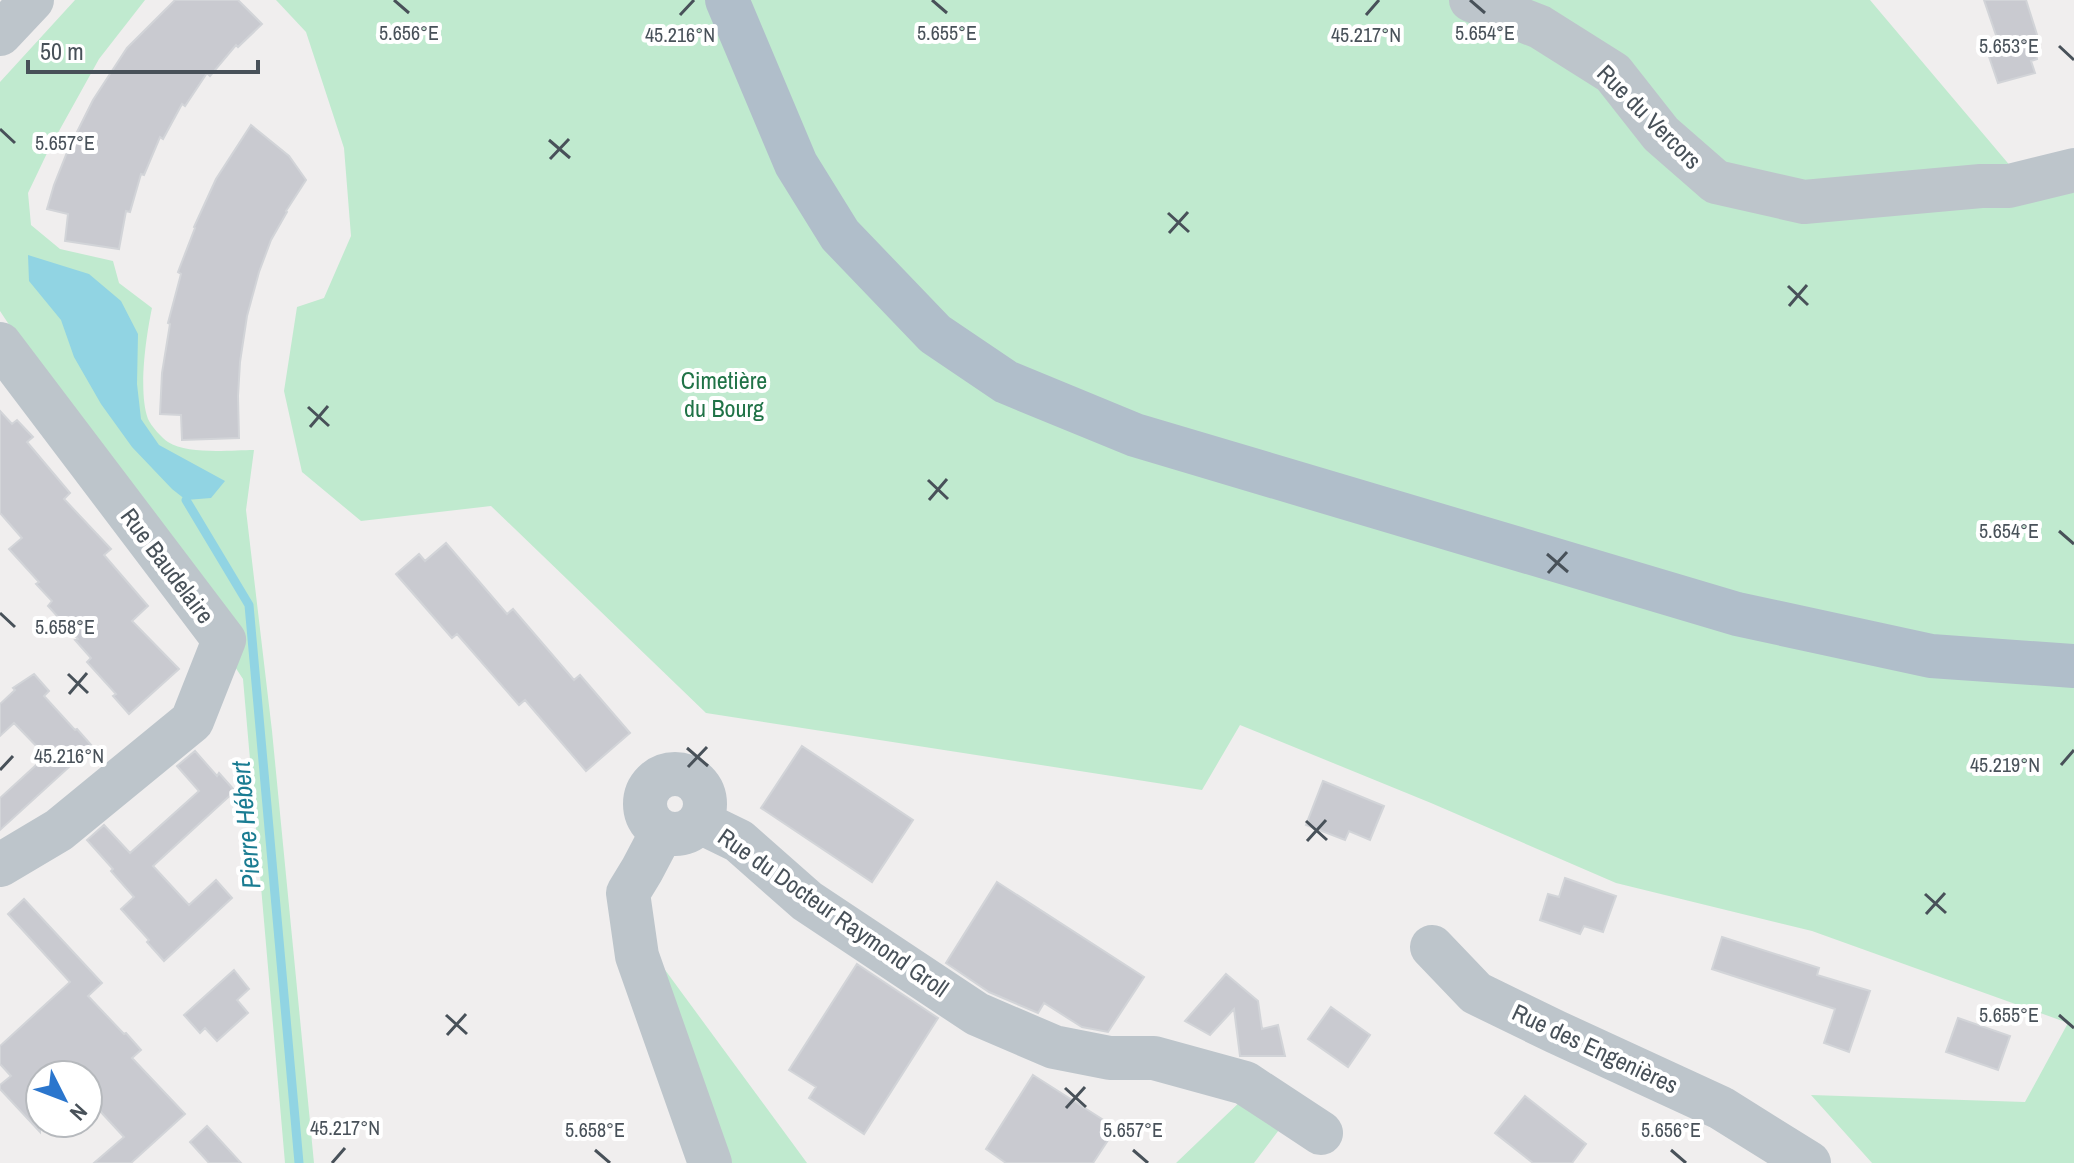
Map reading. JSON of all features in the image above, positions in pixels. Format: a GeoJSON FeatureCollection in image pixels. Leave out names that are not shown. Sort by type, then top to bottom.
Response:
{"type":"FeatureCollection","features":[{"type":"Feature","properties":{"kind":"main road"},"geometry":{"type":"LineString","coordinates":[[727,0],[796,164],[840,235],[935,334],[1006,382],[1135,435],[1737,614],[1931,656],[2074,666]]}},
{"type":"Feature","properties":{"kind":"street"},"geometry":{"type":"LineString","coordinates":[[0,34],[32,0]]}},
{"type":"Feature","properties":{"kind":"street","name":"Rue du Vercors"},"geometry":{"type":"LineString","coordinates":[[1471,0],[1540,27],[1613,73],[1661,134],[1716,182],[1804,202],[2009,186],[2074,170]]}},
{"type":"Feature","properties":{"kind":"street","name":"Rue Baudelaire"},"geometry":{"type":"LineString","coordinates":[[0,344],[224,640],[192,721],[59,830],[0,865]]}},
{"type":"Feature","properties":{"kind":"street","name":"Rue du Docteur Raymond Groll"},"geometry":{"type":"LineString","coordinates":[[710,1163],[637,956],[628,893],[681,827],[739,841],[807,901],[977,1014],[1054,1047],[1110,1058],[1154,1058],[1245,1083],[1321,1133]]}},
{"type":"Feature","properties":{"kind":"street","name":"Rue des Engenières"},"geometry":{"type":"LineString","coordinates":[[1432,947],[1476,993],[1721,1108],[1809,1163]]}},
{"type":"Feature","properties":{"kind":"green space"},"geometry":{"type":"Polygon","coordinates":[[[75,0],[145,0],[99,59],[49,149],[28,193],[31,225],[60,249],[113,261],[119,283],[152,308],[143,379],[148,419],[160,435],[168,442],[187,449],[254,450],[246,510],[272,731],[314,1163],[285,1163],[243,679],[0,311],[0,82],[75,0]]]}},
{"type":"Feature","properties":{"kind":"green space","name":"Cimetière du Bourg"},"geometry":{"type":"Polygon","coordinates":[[[276,0],[1870,0],[2034,194],[2074,185],[2074,1163],[1872,1163],[1811,1095],[2025,1102],[2068,1023],[1812,931],[1616,883],[1240,725],[1202,790],[706,713],[491,506],[361,521],[302,472],[284,391],[297,307],[324,298],[351,236],[344,148],[306,32],[276,0]]]}},
{"type":"Feature","properties":{"kind":"green space"},"geometry":{"type":"Polygon","coordinates":[[[657,959],[807,1163],[725,1163],[657,959]]]}},
{"type":"Feature","properties":{"kind":"green space"},"geometry":{"type":"Polygon","coordinates":[[[1244,1098],[1285,1122],[1254,1163],[1176,1163],[1244,1098]]]}},
{"type":"Feature","properties":{"kind":"water"},"geometry":{"type":"Polygon","coordinates":[[[28,255],[89,274],[121,301],[138,334],[137,384],[141,419],[159,445],[225,481],[211,498],[186,500],[132,447],[101,404],[74,357],[61,320],[29,281],[28,255]]]}},
{"type":"Feature","properties":{"kind":"building"},"geometry":{"type":"Polygon","coordinates":[[[175,0],[238,0],[262,24],[238,47],[236,45],[210,76],[207,73],[185,106],[182,104],[163,139],[160,137],[144,175],[141,174],[130,212],[126,211],[119,249],[65,241],[68,214],[47,209],[68,150],[93,100],[127,48],[175,0]]]}},
{"type":"Feature","properties":{"kind":"building"},"geometry":{"type":"Polygon","coordinates":[[[1984,0],[2026,0],[2040,44],[2034,46],[2037,59],[2031,61],[2035,73],[1998,83],[1986,48],[1999,44],[1984,0]]]}},
{"type":"Feature","properties":{"kind":"building"},"geometry":{"type":"Polygon","coordinates":[[[251,125],[289,156],[306,180],[271,240],[247,316],[240,362],[239,438],[182,440],[181,415],[160,414],[168,323],[181,274],[178,272],[216,179],[251,125]]]}},
{"type":"Feature","properties":{"kind":"building"},"geometry":{"type":"Polygon","coordinates":[[[0,411],[12,424],[17,420],[33,437],[27,442],[70,493],[64,499],[111,549],[104,555],[148,606],[132,621],[179,669],[129,714],[113,696],[116,694],[87,662],[91,658],[75,640],[78,639],[48,606],[52,601],[36,584],[39,582],[9,549],[22,538],[0,513],[0,411]]]}},
{"type":"Feature","properties":{"kind":"building"},"geometry":{"type":"Polygon","coordinates":[[[446,543],[507,614],[513,609],[574,680],[580,675],[630,733],[586,771],[525,700],[519,705],[457,634],[452,638],[396,574],[419,554],[425,561],[446,543]]]}},
{"type":"Feature","properties":{"kind":"building"},"geometry":{"type":"Polygon","coordinates":[[[34,674],[49,691],[44,696],[92,746],[0,830],[0,798],[46,756],[14,723],[0,736],[0,704],[15,690],[13,688],[34,674]]]}},
{"type":"Feature","properties":{"kind":"building"},"geometry":{"type":"Polygon","coordinates":[[[802,746],[913,820],[872,882],[761,808],[802,746]]]}},
{"type":"Feature","properties":{"kind":"building"},"geometry":{"type":"Polygon","coordinates":[[[195,751],[235,791],[153,866],[189,905],[216,880],[232,898],[164,961],[121,909],[134,897],[87,840],[104,825],[130,853],[199,791],[177,766],[195,751]]]}},
{"type":"Feature","properties":{"kind":"building"},"geometry":{"type":"Polygon","coordinates":[[[1323,781],[1384,806],[1370,840],[1349,831],[1345,840],[1306,825],[1323,781]]]}},
{"type":"Feature","properties":{"kind":"building"},"geometry":{"type":"Polygon","coordinates":[[[1565,878],[1616,896],[1603,932],[1584,926],[1580,934],[1540,920],[1548,894],[1559,897],[1565,878]]]}},
{"type":"Feature","properties":{"kind":"building"},"geometry":{"type":"Polygon","coordinates":[[[997,882],[1144,977],[1108,1032],[1082,1027],[1044,1003],[1038,1013],[989,992],[946,963],[997,882]]]}},
{"type":"Feature","properties":{"kind":"building"},"geometry":{"type":"Polygon","coordinates":[[[24,899],[102,983],[88,996],[141,1050],[132,1058],[185,1114],[131,1163],[94,1163],[124,1137],[104,1115],[104,1059],[24,1059],[24,1115],[0,1089],[0,1085],[11,1076],[0,1064],[0,1046],[70,982],[8,914],[24,899]]]}},
{"type":"Feature","properties":{"kind":"building"},"geometry":{"type":"Polygon","coordinates":[[[1722,937],[1819,968],[1817,975],[1870,991],[1849,1052],[1824,1043],[1835,1009],[1712,969],[1722,937]]]}},
{"type":"Feature","properties":{"kind":"building"},"geometry":{"type":"Polygon","coordinates":[[[857,964],[938,1018],[864,1134],[809,1098],[816,1087],[789,1070],[857,964]]]}},
{"type":"Feature","properties":{"kind":"building"},"geometry":{"type":"Polygon","coordinates":[[[234,970],[249,989],[237,1000],[248,1013],[217,1041],[205,1028],[200,1033],[184,1015],[234,970]]]}},
{"type":"Feature","properties":{"kind":"building"},"geometry":{"type":"Polygon","coordinates":[[[1226,974],[1258,1001],[1262,1029],[1278,1025],[1285,1056],[1240,1056],[1234,1009],[1210,1035],[1185,1021],[1226,974]]]}},
{"type":"Feature","properties":{"kind":"building"},"geometry":{"type":"Polygon","coordinates":[[[1331,1007],[1370,1035],[1348,1067],[1308,1039],[1331,1007]]]}},
{"type":"Feature","properties":{"kind":"building"},"geometry":{"type":"Polygon","coordinates":[[[1958,1018],[2010,1036],[1998,1070],[1946,1052],[1958,1018]]]}},
{"type":"Feature","properties":{"kind":"building"},"geometry":{"type":"Polygon","coordinates":[[[1033,1075],[1116,1128],[1093,1163],[1006,1163],[986,1149],[1033,1075]]]}},
{"type":"Feature","properties":{"kind":"building"},"geometry":{"type":"Polygon","coordinates":[[[1525,1096],[1586,1144],[1572,1163],[1533,1163],[1495,1133],[1525,1096]]]}},
{"type":"Feature","properties":{"kind":"building"},"geometry":{"type":"Polygon","coordinates":[[[207,1126],[241,1163],[209,1163],[190,1142],[207,1126]]]}},
{"type":"Feature","properties":{"kind":"waterway","name":"Pierre Hébert"},"geometry":{"type":"LineString","coordinates":[[186,500],[249,605],[299,1163]]}}]}
